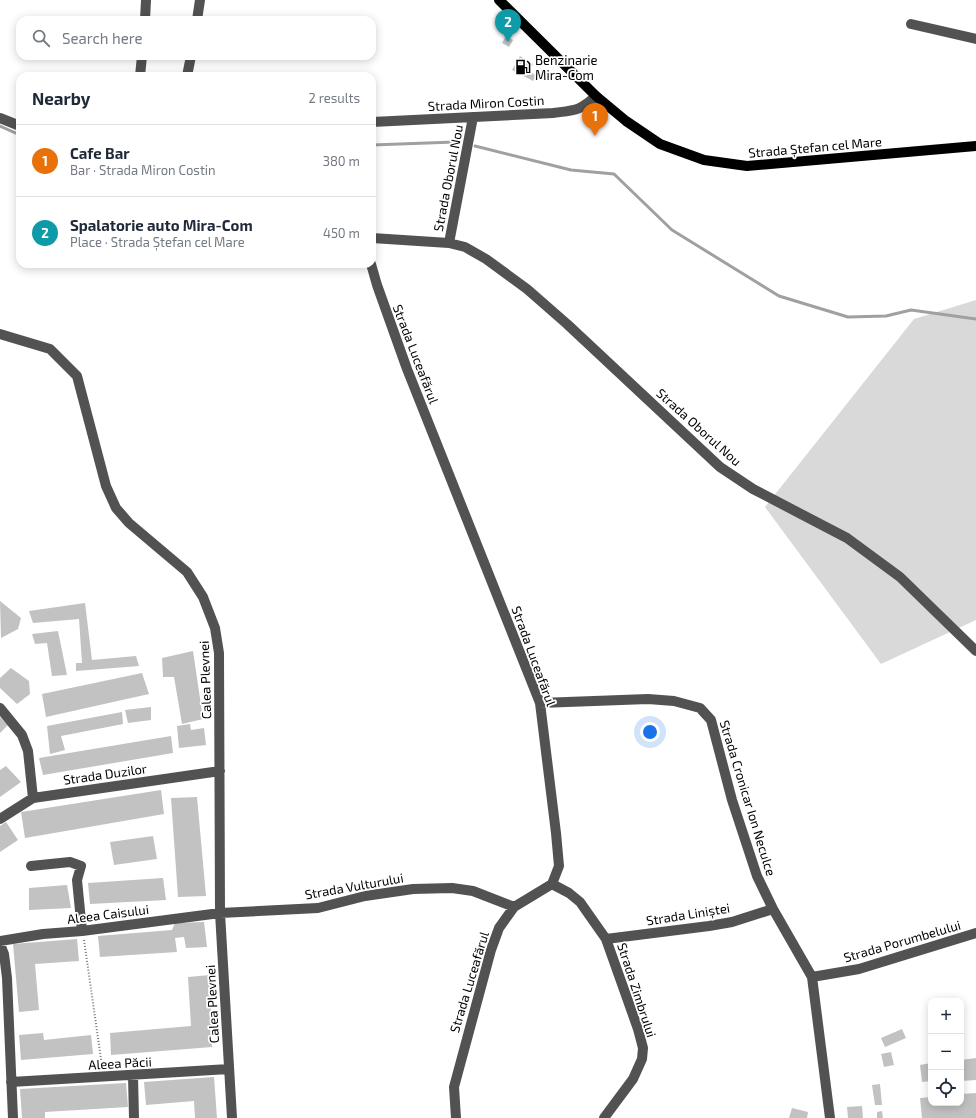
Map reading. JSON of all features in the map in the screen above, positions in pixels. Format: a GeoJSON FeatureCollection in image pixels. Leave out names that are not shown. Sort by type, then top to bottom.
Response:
{"type":"FeatureCollection","features":[{"type":"Feature","properties":{"kind":"main road","name":"Strada Ștefan cel Mare"},"geometry":{"type":"LineString","coordinates":[[499,0],[596,96],[626,121],[660,144],[704,160],[747,166],[976,146]]}},
{"type":"Feature","properties":{"kind":"street"},"geometry":{"type":"LineString","coordinates":[[145,16],[146,0]]}},
{"type":"Feature","properties":{"kind":"street"},"geometry":{"type":"LineString","coordinates":[[198,16],[200,0]]}},
{"type":"Feature","properties":{"kind":"street"},"geometry":{"type":"LineString","coordinates":[[911,24],[976,39]]}},
{"type":"Feature","properties":{"kind":"street"},"geometry":{"type":"LineString","coordinates":[[140,72],[142,60]]}},
{"type":"Feature","properties":{"kind":"street"},"geometry":{"type":"LineString","coordinates":[[188,72],[190,60]]}},
{"type":"Feature","properties":{"kind":"street","name":"Strada Miron Costin"},"geometry":{"type":"LineString","coordinates":[[376,122],[574,110],[584,107],[596,96]]}},
{"type":"Feature","properties":{"kind":"street","name":"Strada Oborul Nou"},"geometry":{"type":"LineString","coordinates":[[449,243],[473,117]]}},
{"type":"Feature","properties":{"kind":"street"},"geometry":{"type":"LineString","coordinates":[[0,118],[16,124]]}},
{"type":"Feature","properties":{"kind":"street","name":"Strada Oborul Nou"},"geometry":{"type":"LineString","coordinates":[[376,238],[449,243],[465,247],[486,259],[527,289],[629,380],[720,467],[753,489],[847,538],[900,577],[976,651]]}},
{"type":"Feature","properties":{"kind":"street","name":"Strada Luceafărul"},"geometry":{"type":"LineString","coordinates":[[372,268],[410,376],[540,703],[559,866],[552,884],[514,907],[499,928],[491,950],[465,1040],[454,1087],[456,1118]]}},
{"type":"Feature","properties":{"kind":"street","name":"Calea Plevnei"},"geometry":{"type":"LineString","coordinates":[[0,334],[50,349],[77,376],[106,486],[116,508],[129,523],[187,572],[203,597],[215,628],[219,653],[220,913],[232,1118]]}},
{"type":"Feature","properties":{"kind":"street","name":"Strada Cronicar Ion Neculce"},"geometry":{"type":"LineString","coordinates":[[540,703],[648,699],[674,702],[700,708],[711,720],[732,800],[757,876],[773,909],[812,977],[830,1118]]}},
{"type":"Feature","properties":{"kind":"street"},"geometry":{"type":"LineString","coordinates":[[0,708],[22,735],[28,751],[33,798]]}},
{"type":"Feature","properties":{"kind":"street","name":"Strada Duzilor"},"geometry":{"type":"LineString","coordinates":[[0,819],[33,798],[220,770]]}},
{"type":"Feature","properties":{"kind":"street"},"geometry":{"type":"LineString","coordinates":[[31,866],[70,862],[81,866],[77,880],[82,931]]}},
{"type":"Feature","properties":{"kind":"street","name":"Strada Zimbrului"},"geometry":{"type":"LineString","coordinates":[[552,884],[569,893],[580,902],[606,939],[638,1029],[642,1048],[642,1059],[633,1079],[604,1118]]}},
{"type":"Feature","properties":{"kind":"street","name":"Strada Vulturului"},"geometry":{"type":"LineString","coordinates":[[220,913],[318,908],[365,896],[413,889],[452,888],[473,891],[514,907]]}},
{"type":"Feature","properties":{"kind":"street","name":"Strada Liniștei"},"geometry":{"type":"LineString","coordinates":[[606,939],[732,922],[773,909]]}},
{"type":"Feature","properties":{"kind":"street","name":"Aleea Caisului"},"geometry":{"type":"LineString","coordinates":[[0,943],[43,934],[82,931],[220,913]]}},
{"type":"Feature","properties":{"kind":"street","name":"Strada Porumbelului"},"geometry":{"type":"LineString","coordinates":[[812,977],[859,969],[976,933]]}},
{"type":"Feature","properties":{"kind":"street"},"geometry":{"type":"LineString","coordinates":[[0,943],[4,954],[4,978],[13,1118]]}},
{"type":"Feature","properties":{"kind":"street","name":"Aleea Păcii"},"geometry":{"type":"LineString","coordinates":[[11,1082],[103,1076],[133,1076],[229,1069]]}},
{"type":"Feature","properties":{"kind":"street"},"geometry":{"type":"LineString","coordinates":[[133,1076],[134,1118]]}},
{"type":"Feature","properties":{"kind":"path"},"geometry":{"type":"LineString","coordinates":[[82,931],[103,1076]]}},
{"type":"Feature","properties":{"kind":"shaded area"},"geometry":{"type":"Polygon","coordinates":[[[976,300],[976,620],[881,664],[765,507],[914,319],[976,300]]]}},
{"type":"Feature","properties":{"kind":"building"},"geometry":{"type":"Polygon","coordinates":[[[506,36],[513,40],[509,47],[502,43],[506,36]]]}},
{"type":"Feature","properties":{"kind":"building","name":"Benzinarie Mira-Com"},"geometry":{"type":"Polygon","coordinates":[[[520,56],[533,64],[529,72],[536,75],[533,81],[512,70],[520,56]]]}},
{"type":"Feature","properties":{"kind":"building"},"geometry":{"type":"Polygon","coordinates":[[[0,601],[21,618],[18,629],[1,638],[0,601]]]}},
{"type":"Feature","properties":{"kind":"building"},"geometry":{"type":"Polygon","coordinates":[[[85,603],[92,660],[136,656],[139,666],[76,671],[76,663],[82,663],[79,619],[33,623],[29,611],[85,603]]]}},
{"type":"Feature","properties":{"kind":"building"},"geometry":{"type":"Polygon","coordinates":[[[58,631],[67,675],[52,676],[47,643],[35,644],[32,634],[58,631]]]}},
{"type":"Feature","properties":{"kind":"building"},"geometry":{"type":"Polygon","coordinates":[[[193,651],[203,719],[182,724],[174,677],[163,677],[162,658],[193,651]]]}},
{"type":"Feature","properties":{"kind":"building"},"geometry":{"type":"Polygon","coordinates":[[[11,668],[29,681],[30,694],[17,704],[0,688],[0,678],[11,668]]]}},
{"type":"Feature","properties":{"kind":"building"},"geometry":{"type":"Polygon","coordinates":[[[142,673],[149,694],[46,717],[42,694],[142,673]]]}},
{"type":"Feature","properties":{"kind":"building"},"geometry":{"type":"Polygon","coordinates":[[[151,707],[151,720],[128,723],[125,710],[151,707]]]}},
{"type":"Feature","properties":{"kind":"building"},"geometry":{"type":"Polygon","coordinates":[[[122,712],[123,724],[61,736],[65,750],[50,754],[47,726],[122,712]]]}},
{"type":"Feature","properties":{"kind":"building"},"geometry":{"type":"Polygon","coordinates":[[[0,717],[8,725],[0,733],[0,717]]]}},
{"type":"Feature","properties":{"kind":"building"},"geometry":{"type":"Polygon","coordinates":[[[190,724],[191,730],[204,728],[206,745],[179,748],[177,726],[190,724]]]}},
{"type":"Feature","properties":{"kind":"building"},"geometry":{"type":"Polygon","coordinates":[[[171,736],[173,753],[43,775],[39,758],[171,736]]]}},
{"type":"Feature","properties":{"kind":"building"},"geometry":{"type":"Polygon","coordinates":[[[6,766],[21,782],[0,797],[0,770],[6,766]]]}},
{"type":"Feature","properties":{"kind":"building"},"geometry":{"type":"Polygon","coordinates":[[[161,790],[164,814],[25,838],[21,812],[161,790]]]}},
{"type":"Feature","properties":{"kind":"building"},"geometry":{"type":"Polygon","coordinates":[[[197,797],[206,896],[178,897],[171,798],[197,797]]]}},
{"type":"Feature","properties":{"kind":"building"},"geometry":{"type":"Polygon","coordinates":[[[6,822],[18,840],[0,852],[0,826],[6,822]]]}},
{"type":"Feature","properties":{"kind":"building"},"geometry":{"type":"Polygon","coordinates":[[[153,836],[157,859],[114,865],[110,842],[153,836]]]}},
{"type":"Feature","properties":{"kind":"building"},"geometry":{"type":"Polygon","coordinates":[[[163,878],[166,900],[90,904],[88,883],[163,878]]]}},
{"type":"Feature","properties":{"kind":"building"},"geometry":{"type":"Polygon","coordinates":[[[67,885],[71,908],[29,910],[29,888],[67,885]]]}},
{"type":"Feature","properties":{"kind":"building"},"geometry":{"type":"Polygon","coordinates":[[[204,922],[207,947],[186,948],[184,937],[175,938],[177,952],[100,957],[98,936],[172,930],[175,923],[204,922]]]}},
{"type":"Feature","properties":{"kind":"building"},"geometry":{"type":"Polygon","coordinates":[[[77,939],[79,961],[35,964],[39,1010],[19,1012],[13,944],[77,939]]]}},
{"type":"Feature","properties":{"kind":"building"},"geometry":{"type":"Polygon","coordinates":[[[210,975],[212,1047],[111,1055],[110,1033],[191,1026],[188,977],[210,975]]]}},
{"type":"Feature","properties":{"kind":"building"},"geometry":{"type":"Polygon","coordinates":[[[902,1029],[906,1038],[885,1047],[881,1038],[902,1029]]]}},
{"type":"Feature","properties":{"kind":"building"},"geometry":{"type":"Polygon","coordinates":[[[43,1033],[44,1040],[91,1035],[93,1054],[21,1060],[19,1035],[43,1033]]]}},
{"type":"Feature","properties":{"kind":"building"},"geometry":{"type":"Polygon","coordinates":[[[891,1052],[894,1065],[884,1067],[881,1054],[891,1052]]]}},
{"type":"Feature","properties":{"kind":"building"},"geometry":{"type":"Polygon","coordinates":[[[976,1058],[976,1080],[964,1081],[964,1060],[976,1058]]]}},
{"type":"Feature","properties":{"kind":"building"},"geometry":{"type":"Polygon","coordinates":[[[928,1064],[928,1081],[922,1082],[920,1065],[928,1064]]]}},
{"type":"Feature","properties":{"kind":"building"},"geometry":{"type":"Polygon","coordinates":[[[214,1077],[217,1118],[195,1118],[194,1101],[146,1105],[144,1082],[214,1077]]]}},
{"type":"Feature","properties":{"kind":"building"},"geometry":{"type":"Polygon","coordinates":[[[126,1083],[128,1107],[45,1112],[45,1118],[22,1118],[20,1089],[126,1083]]]}},
{"type":"Feature","properties":{"kind":"building"},"geometry":{"type":"Polygon","coordinates":[[[880,1084],[882,1105],[875,1105],[872,1085],[880,1084]]]}},
{"type":"Feature","properties":{"kind":"building"},"geometry":{"type":"Polygon","coordinates":[[[976,1093],[976,1118],[922,1118],[920,1098],[928,1097],[928,1106],[964,1106],[964,1094],[976,1093]]]}},
{"type":"Feature","properties":{"kind":"building"},"geometry":{"type":"Polygon","coordinates":[[[862,1106],[863,1118],[848,1118],[847,1107],[862,1106]]]}},
{"type":"Feature","properties":{"kind":"building"},"geometry":{"type":"Polygon","coordinates":[[[792,1108],[808,1112],[807,1118],[789,1118],[792,1108]]]}},
{"type":"Feature","properties":{"kind":"building"},"geometry":{"type":"Polygon","coordinates":[[[882,1111],[883,1118],[877,1118],[877,1112],[882,1111]]]}},
{"type":"Feature","properties":{"kind":"waterway"},"geometry":{"type":"LineString","coordinates":[[0,126],[16,133]]}},
{"type":"Feature","properties":{"kind":"waterway"},"geometry":{"type":"LineString","coordinates":[[376,145],[455,142]]}},
{"type":"Feature","properties":{"kind":"waterway"},"geometry":{"type":"LineString","coordinates":[[475,146],[571,170],[614,174],[672,230],[779,296],[848,317],[886,316],[911,310],[976,319]]}},
{"type":"Feature","properties":{"kind":"place","name":"Spalatorie auto Mira-Com"},"geometry":{"type":"Point","coordinates":[508,42]}},
{"type":"Feature","properties":{"kind":"place","name":"Benzinarie Mira-Com"},"geometry":{"type":"Point","coordinates":[523,67]}},
{"type":"Feature","properties":{"kind":"place","name":"Cafe Bar"},"geometry":{"type":"Point","coordinates":[595,136]}}]}
